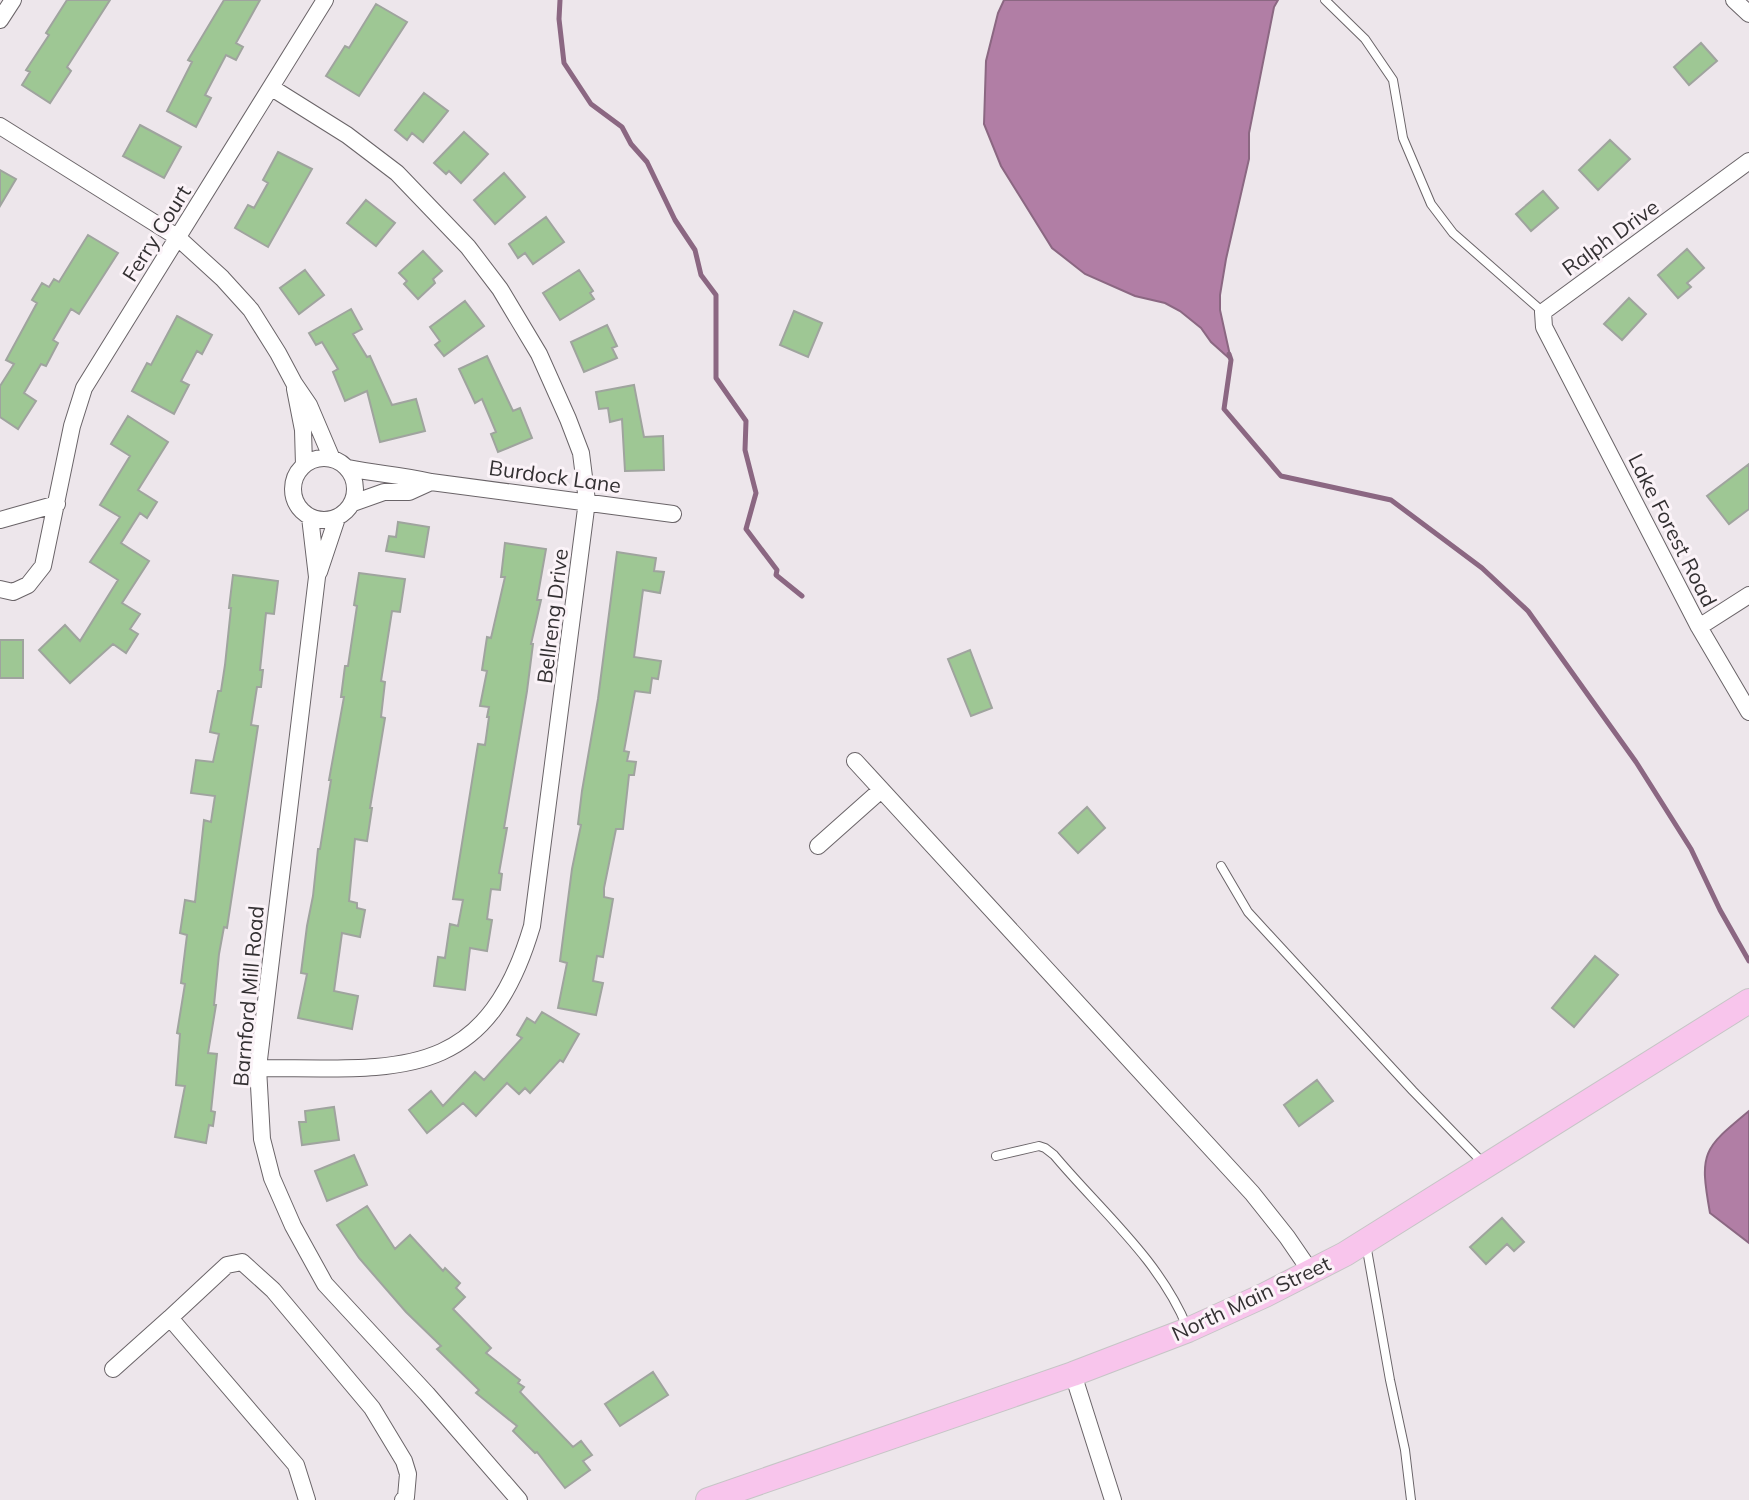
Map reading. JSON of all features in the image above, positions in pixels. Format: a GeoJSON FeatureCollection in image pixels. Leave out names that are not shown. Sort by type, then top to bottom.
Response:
{"type":"FeatureCollection","features":[{"type":"Feature","properties":{"kind":"main road","name":"North Main Street"},"geometry":{"type":"LineString","coordinates":[[708,1500],[1073,1374],[1188,1330],[1311,1272],[1366,1241],[1749,1001]]}},
{"type":"Feature","properties":{"kind":"street"},"geometry":{"type":"LineString","coordinates":[[0,20],[13,0]]}},
{"type":"Feature","properties":{"kind":"street","name":"Ferry Court"},"geometry":{"type":"LineString","coordinates":[[0,589],[13,592],[28,584],[43,566],[72,426],[84,388],[325,0]]}},
{"type":"Feature","properties":{"kind":"street"},"geometry":{"type":"LineString","coordinates":[[1734,0],[1749,14]]}},
{"type":"Feature","properties":{"kind":"street","name":"Bellreng Drive"},"geometry":{"type":"LineString","coordinates":[[258,1068],[385,1068],[414,1063],[443,1053],[466,1038],[492,1014],[510,986],[523,958],[532,926],[587,501],[581,453],[539,354],[500,289],[468,247],[397,173],[347,135],[272,88]]}},
{"type":"Feature","properties":{"kind":"street","name":"Barnford Mill Road"},"geometry":{"type":"LineString","coordinates":[[0,126],[177,237],[222,278],[251,310],[278,353],[309,405],[331,459]]}},
{"type":"Feature","properties":{"kind":"street","name":"Ralph Drive"},"geometry":{"type":"LineString","coordinates":[[1543,312],[1749,161]]}},
{"type":"Feature","properties":{"kind":"street","name":"Lake Forest Road"},"geometry":{"type":"LineString","coordinates":[[1543,312],[1544,327],[1564,366],[1699,627],[1749,712]]}},
{"type":"Feature","properties":{"kind":"street","name":"Barnford Mill Road"},"geometry":{"type":"LineString","coordinates":[[294,383],[303,430],[304,465],[296,475],[293,487],[295,499],[310,517],[317,577]]}},
{"type":"Feature","properties":{"kind":"street"},"geometry":{"type":"LineString","coordinates":[[304,465],[310,459],[331,459],[348,468],[355,479],[353,503]]}},
{"type":"Feature","properties":{"kind":"street","name":"Burdock Lane"},"geometry":{"type":"LineString","coordinates":[[348,468],[431,482],[673,514]]}},
{"type":"Feature","properties":{"kind":"street","name":"Burdock Lane"},"geometry":{"type":"LineString","coordinates":[[353,503],[384,492],[409,492],[431,482]]}},
{"type":"Feature","properties":{"kind":"street"},"geometry":{"type":"LineString","coordinates":[[0,520],[57,503]]}},
{"type":"Feature","properties":{"kind":"street","name":"Barnford Mill Road"},"geometry":{"type":"LineString","coordinates":[[353,503],[337,518],[317,577],[258,1068],[262,1139],[272,1178],[293,1226],[325,1284],[436,1404],[519,1500]]}},
{"type":"Feature","properties":{"kind":"street"},"geometry":{"type":"LineString","coordinates":[[310,517],[329,521],[337,518]]}},
{"type":"Feature","properties":{"kind":"street"},"geometry":{"type":"LineString","coordinates":[[1699,627],[1749,595]]}},
{"type":"Feature","properties":{"kind":"street"},"geometry":{"type":"LineString","coordinates":[[855,761],[1252,1194],[1311,1272]]}},
{"type":"Feature","properties":{"kind":"street"},"geometry":{"type":"LineString","coordinates":[[818,846],[881,790]]}},
{"type":"Feature","properties":{"kind":"street"},"geometry":{"type":"LineString","coordinates":[[113,1369],[227,1265],[242,1262],[272,1290],[372,1408],[404,1461],[408,1474],[406,1497],[403,1500]]}},
{"type":"Feature","properties":{"kind":"street"},"geometry":{"type":"LineString","coordinates":[[170,1318],[296,1465],[307,1500]]}},
{"type":"Feature","properties":{"kind":"street"},"geometry":{"type":"LineString","coordinates":[[1073,1374],[1113,1500]]}},
{"type":"Feature","properties":{"kind":"lane"},"geometry":{"type":"LineString","coordinates":[[1325,0],[1365,39],[1393,80],[1403,138],[1432,204],[1453,233],[1543,312]]}},
{"type":"Feature","properties":{"kind":"lane"},"geometry":{"type":"LineString","coordinates":[[1221,866],[1248,912],[1404,1082],[1486,1166]]}},
{"type":"Feature","properties":{"kind":"lane"},"geometry":{"type":"LineString","coordinates":[[996,1157],[1039,1146],[1054,1155],[1137,1249],[1177,1301],[1188,1330]]}},
{"type":"Feature","properties":{"kind":"lane"},"geometry":{"type":"LineString","coordinates":[[1366,1241],[1405,1450],[1411,1500]]}},
{"type":"Feature","properties":{"kind":"shaded area"},"geometry":{"type":"Polygon","coordinates":[[[1004,0],[1278,0],[1274,7],[1249,133],[1249,159],[1220,295],[1220,310],[1231,360],[1211,342],[1201,328],[1180,311],[1165,303],[1135,296],[1085,274],[1052,248],[1001,166],[984,124],[986,61],[1004,0]]]}},
{"type":"Feature","properties":{"kind":"shaded area"},"geometry":{"type":"Polygon","coordinates":[[[1749,1111],[1749,1243],[1710,1213],[1705,1164],[1708,1153],[1722,1134],[1749,1111]]]}},
{"type":"Feature","properties":{"kind":"building"},"geometry":{"type":"Polygon","coordinates":[[[67,0],[110,0],[67,67],[71,71],[50,103],[22,85],[30,72],[26,70],[49,35],[46,33],[67,0]]]}},
{"type":"Feature","properties":{"kind":"building"},"geometry":{"type":"Polygon","coordinates":[[[224,0],[260,0],[236,43],[243,47],[236,60],[226,55],[205,95],[211,98],[196,127],[167,111],[192,62],[188,60],[224,0]]]}},
{"type":"Feature","properties":{"kind":"building"},"geometry":{"type":"Polygon","coordinates":[[[376,4],[407,22],[359,96],[326,76],[345,46],[349,48],[376,4]]]}},
{"type":"Feature","properties":{"kind":"building"},"geometry":{"type":"Polygon","coordinates":[[[1701,43],[1717,61],[1689,85],[1674,67],[1701,43]]]}},
{"type":"Feature","properties":{"kind":"building"},"geometry":{"type":"Polygon","coordinates":[[[424,93],[448,111],[423,142],[412,133],[407,140],[395,130],[424,93]]]}},
{"type":"Feature","properties":{"kind":"building"},"geometry":{"type":"Polygon","coordinates":[[[140,125],[181,147],[164,178],[123,156],[140,125]]]}},
{"type":"Feature","properties":{"kind":"building"},"geometry":{"type":"Polygon","coordinates":[[[464,132],[488,154],[461,183],[449,171],[446,174],[434,163],[464,132]]]}},
{"type":"Feature","properties":{"kind":"building"},"geometry":{"type":"Polygon","coordinates":[[[1610,140],[1630,159],[1598,190],[1579,170],[1610,140]]]}},
{"type":"Feature","properties":{"kind":"building"},"geometry":{"type":"Polygon","coordinates":[[[278,152],[312,169],[268,247],[235,228],[248,205],[254,208],[268,183],[263,180],[278,152]]]}},
{"type":"Feature","properties":{"kind":"building"},"geometry":{"type":"Polygon","coordinates":[[[0,170],[16,179],[0,206],[0,170]]]}},
{"type":"Feature","properties":{"kind":"building"},"geometry":{"type":"Polygon","coordinates":[[[504,173],[525,197],[495,224],[474,200],[504,173]]]}},
{"type":"Feature","properties":{"kind":"building"},"geometry":{"type":"Polygon","coordinates":[[[1543,191],[1558,208],[1531,231],[1516,214],[1543,191]]]}},
{"type":"Feature","properties":{"kind":"building"},"geometry":{"type":"Polygon","coordinates":[[[366,200],[395,223],[376,246],[347,223],[366,200]]]}},
{"type":"Feature","properties":{"kind":"building"},"geometry":{"type":"Polygon","coordinates":[[[546,217],[564,242],[533,264],[525,253],[518,258],[509,244],[546,217]]]}},
{"type":"Feature","properties":{"kind":"building"},"geometry":{"type":"Polygon","coordinates":[[[88,235],[118,253],[79,314],[71,309],[53,340],[58,343],[46,366],[41,364],[24,393],[36,401],[18,429],[0,417],[0,386],[14,364],[6,360],[37,303],[32,300],[42,283],[49,287],[54,279],[59,282],[88,235]]]}},
{"type":"Feature","properties":{"kind":"building"},"geometry":{"type":"Polygon","coordinates":[[[1687,249],[1704,268],[1687,283],[1691,287],[1678,298],[1658,275],[1687,249]]]}},
{"type":"Feature","properties":{"kind":"building"},"geometry":{"type":"Polygon","coordinates":[[[423,251],[442,271],[433,279],[435,283],[418,299],[404,284],[407,281],[399,273],[423,251]]]}},
{"type":"Feature","properties":{"kind":"building"},"geometry":{"type":"Polygon","coordinates":[[[305,270],[324,295],[299,314],[280,288],[305,270]]]}},
{"type":"Feature","properties":{"kind":"building"},"geometry":{"type":"Polygon","coordinates":[[[579,270],[593,291],[590,293],[594,299],[560,320],[543,293],[579,270]]]}},
{"type":"Feature","properties":{"kind":"building"},"geometry":{"type":"Polygon","coordinates":[[[1629,298],[1646,314],[1622,340],[1604,324],[1629,298]]]}},
{"type":"Feature","properties":{"kind":"building"},"geometry":{"type":"Polygon","coordinates":[[[465,301],[484,326],[444,356],[435,345],[440,341],[430,327],[465,301]]]}},
{"type":"Feature","properties":{"kind":"building"},"geometry":{"type":"Polygon","coordinates":[[[351,309],[362,329],[353,334],[367,357],[370,356],[392,405],[416,399],[425,431],[380,442],[367,391],[345,401],[333,372],[338,369],[322,342],[316,345],[309,333],[351,309]]]}},
{"type":"Feature","properties":{"kind":"building"},"geometry":{"type":"Polygon","coordinates":[[[794,311],[822,323],[808,357],[780,345],[794,311]]]}},
{"type":"Feature","properties":{"kind":"building"},"geometry":{"type":"Polygon","coordinates":[[[177,316],[212,335],[202,354],[197,351],[181,381],[189,385],[174,414],[132,391],[147,363],[151,365],[177,316]]]}},
{"type":"Feature","properties":{"kind":"building"},"geometry":{"type":"Polygon","coordinates":[[[607,325],[617,346],[612,348],[617,358],[584,372],[571,342],[607,325]]]}},
{"type":"Feature","properties":{"kind":"building"},"geometry":{"type":"Polygon","coordinates":[[[487,356],[513,411],[520,408],[532,438],[498,452],[491,434],[496,432],[482,399],[475,403],[459,369],[487,356]]]}},
{"type":"Feature","properties":{"kind":"building"},"geometry":{"type":"Polygon","coordinates":[[[634,385],[644,437],[663,436],[664,470],[625,471],[622,419],[610,422],[608,408],[599,409],[596,392],[634,385]]]}},
{"type":"Feature","properties":{"kind":"building"},"geometry":{"type":"Polygon","coordinates":[[[128,416],[168,442],[138,490],[157,502],[147,518],[140,513],[121,543],[149,561],[122,603],[140,614],[130,629],[138,634],[126,653],[113,644],[70,683],[39,650],[65,625],[80,641],[118,580],[90,562],[120,517],[100,505],[130,456],[111,444],[128,416]]]}},
{"type":"Feature","properties":{"kind":"building"},"geometry":{"type":"Polygon","coordinates":[[[1749,464],[1749,509],[1729,524],[1707,496],[1749,464]]]}},
{"type":"Feature","properties":{"kind":"building"},"geometry":{"type":"Polygon","coordinates":[[[398,522],[429,527],[424,557],[386,551],[389,536],[396,537],[398,522]]]}},
{"type":"Feature","properties":{"kind":"building"},"geometry":{"type":"Polygon","coordinates":[[[505,543],[546,549],[537,600],[541,600],[531,644],[527,691],[504,828],[507,828],[499,873],[502,874],[500,890],[491,889],[487,919],[492,920],[487,951],[470,948],[465,990],[434,986],[438,957],[445,958],[450,924],[458,926],[463,900],[453,899],[478,744],[485,745],[489,707],[480,706],[487,671],[482,670],[487,637],[491,638],[505,577],[501,577],[505,543]]]}},
{"type":"Feature","properties":{"kind":"building"},"geometry":{"type":"Polygon","coordinates":[[[617,552],[656,558],[654,571],[664,572],[660,593],[643,590],[634,657],[661,661],[658,679],[652,678],[650,693],[635,691],[624,751],[629,752],[627,761],[636,762],[634,775],[629,775],[623,829],[616,829],[604,888],[604,897],[613,899],[603,957],[597,956],[593,981],[603,983],[596,1015],[558,1008],[567,963],[560,961],[617,552]]]}},
{"type":"Feature","properties":{"kind":"building"},"geometry":{"type":"Polygon","coordinates":[[[359,573],[405,579],[400,612],[392,611],[381,681],[385,682],[381,717],[385,718],[367,841],[355,839],[349,901],[357,903],[357,908],[365,910],[360,937],[342,933],[334,991],[358,996],[352,1029],[298,1018],[307,974],[301,973],[307,926],[344,697],[341,697],[357,606],[354,605],[359,573]]]}},
{"type":"Feature","properties":{"kind":"building"},"geometry":{"type":"Polygon","coordinates":[[[233,575],[278,581],[274,614],[266,613],[260,670],[263,670],[261,687],[257,687],[251,725],[258,726],[227,928],[224,927],[219,954],[216,1005],[208,1053],[217,1054],[211,1111],[215,1112],[213,1126],[209,1125],[206,1143],[175,1137],[185,1086],[176,1085],[180,1034],[177,1033],[185,984],[181,983],[187,935],[180,933],[185,900],[195,902],[204,820],[211,822],[215,796],[191,793],[196,760],[213,762],[219,734],[210,732],[225,665],[233,575]]]}},
{"type":"Feature","properties":{"kind":"building"},"geometry":{"type":"Polygon","coordinates":[[[0,640],[23,640],[23,678],[0,678],[0,640]]]}},
{"type":"Feature","properties":{"kind":"building"},"geometry":{"type":"Polygon","coordinates":[[[970,650],[992,708],[971,716],[948,659],[970,650]]]}},
{"type":"Feature","properties":{"kind":"building"},"geometry":{"type":"Polygon","coordinates":[[[1087,807],[1105,828],[1078,853],[1059,833],[1087,807]]]}},
{"type":"Feature","properties":{"kind":"building"},"geometry":{"type":"Polygon","coordinates":[[[1595,956],[1618,975],[1574,1027],[1552,1008],[1595,956]]]}},
{"type":"Feature","properties":{"kind":"building"},"geometry":{"type":"Polygon","coordinates":[[[542,1012],[579,1034],[563,1062],[560,1060],[530,1093],[525,1088],[519,1094],[507,1083],[476,1116],[463,1103],[427,1133],[409,1110],[431,1091],[443,1106],[475,1072],[484,1080],[522,1038],[517,1035],[527,1018],[535,1023],[542,1012]]]}},
{"type":"Feature","properties":{"kind":"building"},"geometry":{"type":"Polygon","coordinates":[[[1317,1080],[1333,1101],[1299,1126],[1284,1105],[1317,1080]]]}},
{"type":"Feature","properties":{"kind":"building"},"geometry":{"type":"Polygon","coordinates":[[[334,1107],[339,1140],[302,1145],[299,1122],[306,1122],[305,1111],[334,1107]]]}},
{"type":"Feature","properties":{"kind":"building"},"geometry":{"type":"Polygon","coordinates":[[[354,1155],[367,1185],[327,1201],[315,1171],[354,1155]]]}},
{"type":"Feature","properties":{"kind":"building"},"geometry":{"type":"Polygon","coordinates":[[[367,1206],[395,1249],[410,1235],[443,1271],[445,1268],[460,1283],[456,1288],[465,1297],[453,1309],[491,1348],[486,1353],[520,1380],[518,1383],[524,1387],[520,1392],[573,1447],[581,1441],[592,1455],[583,1461],[590,1470],[565,1488],[537,1452],[513,1431],[517,1426],[476,1393],[479,1390],[437,1349],[441,1346],[406,1312],[359,1258],[337,1225],[367,1206]]]}},
{"type":"Feature","properties":{"kind":"building"},"geometry":{"type":"Polygon","coordinates":[[[1502,1218],[1524,1242],[1514,1251],[1507,1244],[1486,1264],[1470,1247],[1502,1218]]]}},
{"type":"Feature","properties":{"kind":"building"},"geometry":{"type":"Polygon","coordinates":[[[653,1372],[668,1395],[620,1426],[605,1404],[653,1372]]]}},
{"type":"Feature","properties":{"kind":"waterway"},"geometry":{"type":"LineString","coordinates":[[560,0],[559,19],[564,63],[591,104],[622,127],[631,144],[647,162],[675,220],[695,250],[701,275],[716,295],[716,378],[746,421],[745,450],[756,493],[746,529],[777,570],[776,575],[802,596]]}},
{"type":"Feature","properties":{"kind":"waterway"},"geometry":{"type":"LineString","coordinates":[[1229,354],[1231,360],[1224,409],[1281,476],[1391,500],[1482,568],[1528,611],[1636,762],[1691,849],[1720,910],[1749,961]]}}]}
